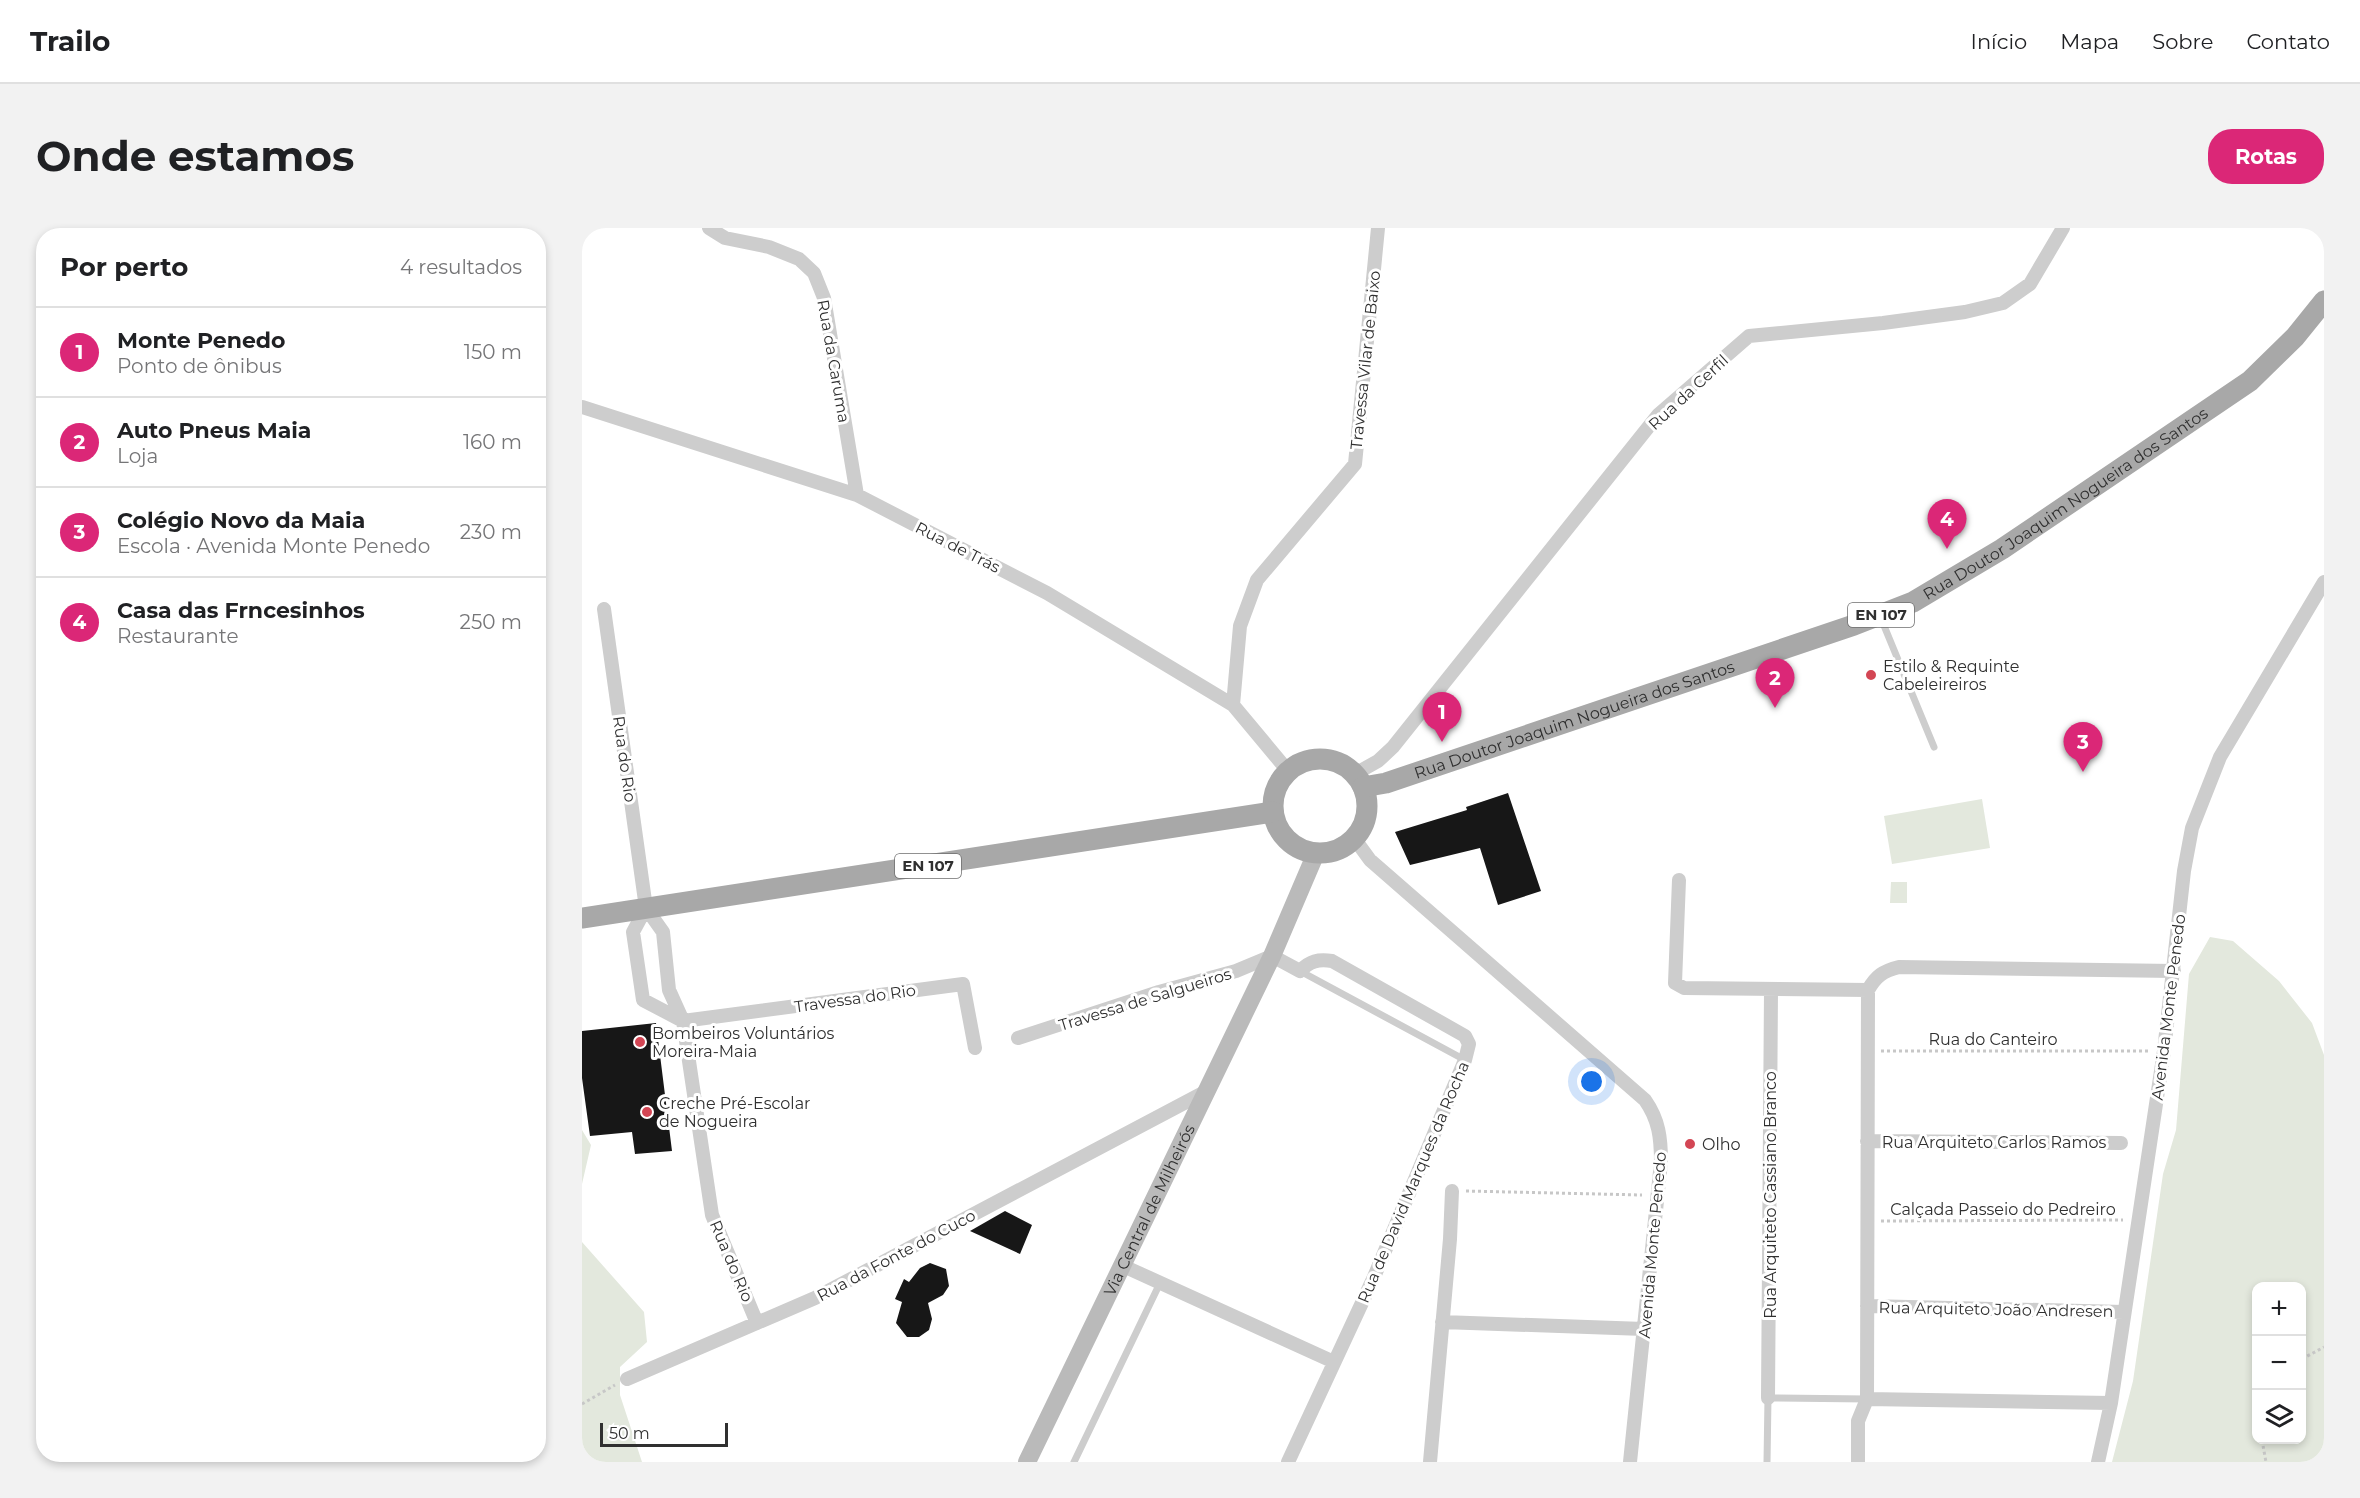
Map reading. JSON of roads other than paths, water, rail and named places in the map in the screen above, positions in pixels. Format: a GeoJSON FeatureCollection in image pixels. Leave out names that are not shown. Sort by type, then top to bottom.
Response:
{"type":"FeatureCollection","features":[{"type":"Feature","properties":{"kind":"main road","name":"Rua Doutor Joaquim Nogueira dos Santos"},"geometry":{"type":"LineString","coordinates":[[1359,781],[1386,783],[1880,616],[1913,602],[1959,576],[2250,381],[2295,337],[2324,301]]}},
{"type":"Feature","properties":{"kind":"main road"},"geometry":{"type":"LineString","coordinates":[[1317,759],[1338,763],[1359,781],[1367,808],[1361,829],[1354,838],[1337,850],[1316,853],[1304,850],[1283,835],[1273,812],[1275,789],[1288,771],[1307,761],[1317,759]]}},
{"type":"Feature","properties":{"kind":"main road","name":"EN 107"},"geometry":{"type":"LineString","coordinates":[[582,918],[1273,812]]}},
{"type":"Feature","properties":{"kind":"street","name":"Rua da Caruma"},"geometry":{"type":"LineString","coordinates":[[709,228],[725,238],[769,247],[799,258],[814,273],[824,298],[857,495]]}},
{"type":"Feature","properties":{"kind":"street","name":"Travessa Vilar de Baixo"},"geometry":{"type":"LineString","coordinates":[[1233,705],[1240,626],[1257,580],[1355,464],[1378,228]]}},
{"type":"Feature","properties":{"kind":"street","name":"Rua da Cerfil"},"geometry":{"type":"LineString","coordinates":[[1359,781],[1393,747],[1658,415],[1749,336],[1883,323],[1965,312],[2004,303],[2030,284],[2063,228]]}},
{"type":"Feature","properties":{"kind":"street","name":"Rua de Trás"},"geometry":{"type":"LineString","coordinates":[[582,406],[857,495],[1047,593],[1233,705],[1288,771]]}},
{"type":"Feature","properties":{"kind":"street","name":"Avenida Monte Penedo"},"geometry":{"type":"LineString","coordinates":[[2098,1462],[2111,1403],[2164,1051],[2184,871],[2192,828],[2220,757],[2324,582]]}},
{"type":"Feature","properties":{"kind":"street","name":"Rua do Rio"},"geometry":{"type":"LineString","coordinates":[[604,609],[645,908],[663,932],[669,990],[682,1021],[712,1215],[757,1323]]}},
{"type":"Feature","properties":{"kind":"street","name":"Avenida Monte Penedo"},"geometry":{"type":"LineString","coordinates":[[1354,838],[1370,860],[1645,1100],[1656,1116],[1661,1138],[1658,1195],[1630,1462]]}},
{"type":"Feature","properties":{"kind":"street","name":"Via Central de Milheirós"},"geometry":{"type":"LineString","coordinates":[[1027,1462],[1295,909],[1316,853]]}},
{"type":"Feature","properties":{"kind":"street"},"geometry":{"type":"LineString","coordinates":[[1679,880],[1675,983],[1684,988],[1771,991],[1868,990]]}},
{"type":"Feature","properties":{"kind":"street"},"geometry":{"type":"LineString","coordinates":[[645,908],[633,932],[643,999],[682,1021]]}},
{"type":"Feature","properties":{"kind":"street"},"geometry":{"type":"LineString","coordinates":[[1272,956],[1300,971]]}},
{"type":"Feature","properties":{"kind":"street","name":"Travessa de Salgueiros"},"geometry":{"type":"LineString","coordinates":[[1018,1038],[1159,992],[1236,971],[1272,956]]}},
{"type":"Feature","properties":{"kind":"street","name":"Rua de David Marques da Rocha"},"geometry":{"type":"LineString","coordinates":[[1288,1462],[1374,1277],[1465,1060],[1468,1044],[1465,1036],[1332,961],[1320,959],[1308,963],[1300,971]]}},
{"type":"Feature","properties":{"kind":"street"},"geometry":{"type":"LineString","coordinates":[[1858,1462],[1858,1421],[1867,1400],[1868,990],[1874,979],[1884,970],[1899,966],[2174,971]]}},
{"type":"Feature","properties":{"kind":"street","name":"Travessa do Rio"},"geometry":{"type":"LineString","coordinates":[[682,1021],[963,984],[975,1048]]}},
{"type":"Feature","properties":{"kind":"street","name":"Rua Arquiteto Cassiano Branco"},"geometry":{"type":"LineString","coordinates":[[1768,1398],[1771,991]]}},
{"type":"Feature","properties":{"kind":"street","name":"Rua da Fonte do Cuco"},"geometry":{"type":"LineString","coordinates":[[627,1379],[815,1298],[1205,1092]]}},
{"type":"Feature","properties":{"kind":"street","name":"Rua Arquiteto Carlos Ramos"},"geometry":{"type":"LineString","coordinates":[[1867,1141],[2121,1143]]}},
{"type":"Feature","properties":{"kind":"street"},"geometry":{"type":"LineString","coordinates":[[1430,1462],[1452,1191]]}},
{"type":"Feature","properties":{"kind":"street"},"geometry":{"type":"LineString","coordinates":[[1121,1265],[1334,1362]]}},
{"type":"Feature","properties":{"kind":"street","name":"Rua Arquiteto João Andresen"},"geometry":{"type":"LineString","coordinates":[[1867,1306],[2124,1312]]}},
{"type":"Feature","properties":{"kind":"street"},"geometry":{"type":"LineString","coordinates":[[1442,1322],[1644,1329]]}},
{"type":"Feature","properties":{"kind":"street"},"geometry":{"type":"LineString","coordinates":[[1867,1400],[2111,1403]]}},
{"type":"Feature","properties":{"kind":"lane"},"geometry":{"type":"LineString","coordinates":[[1880,616],[1934,747]]}},
{"type":"Feature","properties":{"kind":"lane"},"geometry":{"type":"LineString","coordinates":[[1300,971],[1465,1060]]}},
{"type":"Feature","properties":{"kind":"lane"},"geometry":{"type":"LineString","coordinates":[[1074,1462],[1160,1283]]}},
{"type":"Feature","properties":{"kind":"lane"},"geometry":{"type":"LineString","coordinates":[[1767,1462],[1768,1398],[1867,1400]]}},
{"type":"Feature","properties":{"kind":"place","name":"Casa das Frncesinhos"},"geometry":{"type":"Point","coordinates":[1947,549]}},
{"type":"Feature","properties":{"kind":"place","name":"Estilo & Requinte Cabeleireiros"},"geometry":{"type":"Point","coordinates":[1871,675]}},
{"type":"Feature","properties":{"kind":"place","name":"Auto Pneus Maia"},"geometry":{"type":"Point","coordinates":[1775,708]}},
{"type":"Feature","properties":{"kind":"place","name":"Monte Penedo"},"geometry":{"type":"Point","coordinates":[1442,742]}},
{"type":"Feature","properties":{"kind":"place","name":"Colégio Novo da Maia"},"geometry":{"type":"Point","coordinates":[2083,772]}},
{"type":"Feature","properties":{"kind":"place","name":"Bombeiros Voluntários Moreira-Maia"},"geometry":{"type":"Point","coordinates":[640,1042]}},
{"type":"Feature","properties":{"kind":"place","name":"Creche Pré-Escolar de Nogueira"},"geometry":{"type":"Point","coordinates":[647,1112]}},
{"type":"Feature","properties":{"kind":"place","name":"Olho"},"geometry":{"type":"Point","coordinates":[1690,1144]}}]}
